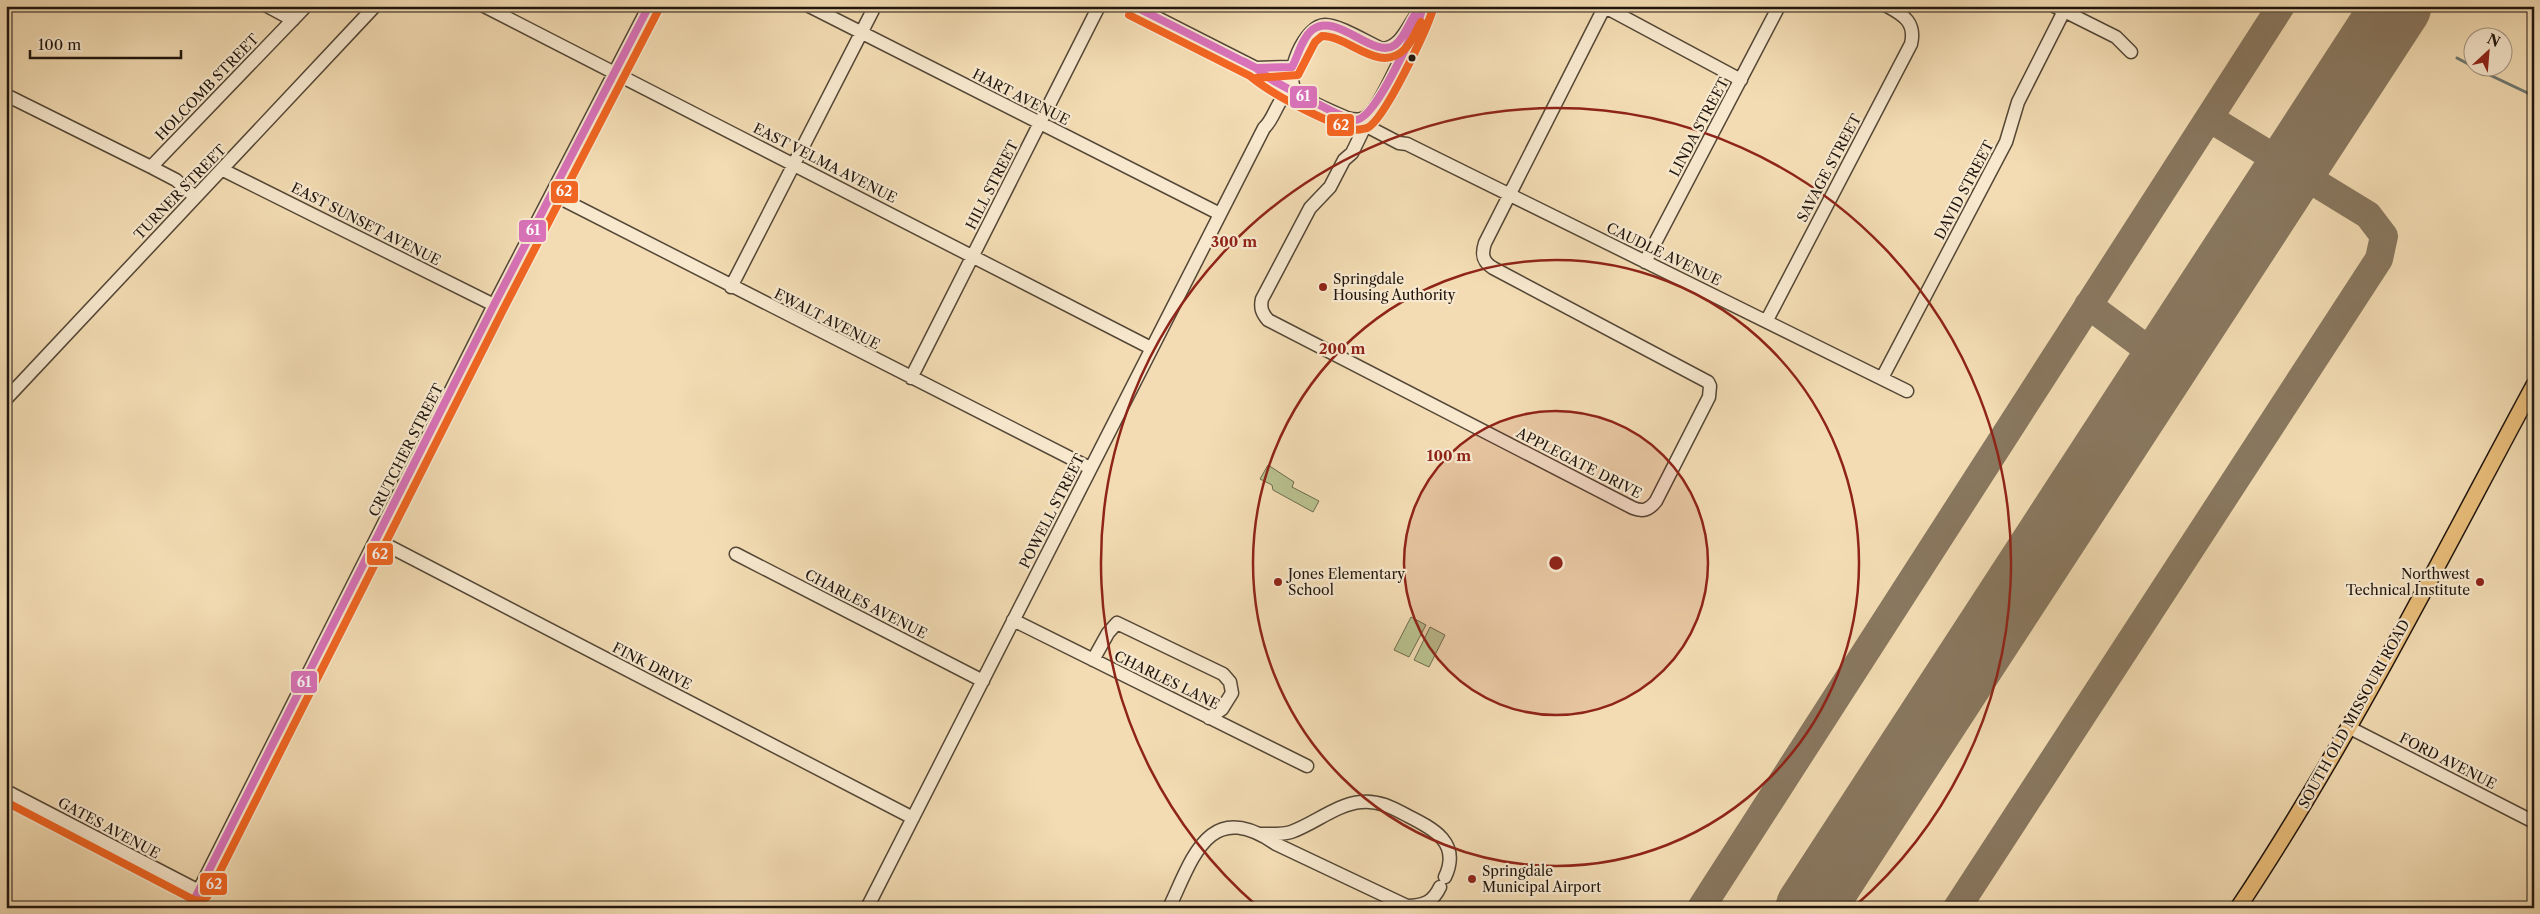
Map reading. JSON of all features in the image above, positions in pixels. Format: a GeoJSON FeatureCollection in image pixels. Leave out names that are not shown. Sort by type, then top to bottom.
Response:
{"type":"FeatureCollection","features":[{"type":"Feature","properties":{"kind":"main road","name":"SOUTH OLD MISSOURI ROAD"},"geometry":{"type":"LineString","coordinates":[[2238,908],[2288,830],[2348,727],[2534,385]]}},
{"type":"Feature","properties":{"kind":"street"},"geometry":{"type":"LineString","coordinates":[[267,6],[293,20]]}},
{"type":"Feature","properties":{"kind":"street","name":"HOLCOMB STREET"},"geometry":{"type":"LineString","coordinates":[[151,167],[306,6]]}},
{"type":"Feature","properties":{"kind":"street","name":"TURNER STREET"},"geometry":{"type":"LineString","coordinates":[[6,399],[196,197],[224,170],[375,6]]}},
{"type":"Feature","properties":{"kind":"street","name":"EAST VELMA AVENUE"},"geometry":{"type":"LineString","coordinates":[[484,6],[1151,348]]}},
{"type":"Feature","properties":{"kind":"street","name":"CRUTCHER STREET"},"geometry":{"type":"LineString","coordinates":[[190,908],[494,305],[616,74],[649,6]]}},
{"type":"Feature","properties":{"kind":"street","name":"HART AVENUE"},"geometry":{"type":"LineString","coordinates":[[809,6],[1220,214]]}},
{"type":"Feature","properties":{"kind":"street"},"geometry":{"type":"LineString","coordinates":[[731,287],[874,6]]}},
{"type":"Feature","properties":{"kind":"street","name":"HILL STREET"},"geometry":{"type":"LineString","coordinates":[[911,378],[1099,6]]}},
{"type":"Feature","properties":{"kind":"street"},"geometry":{"type":"LineString","coordinates":[[1134,6],[1256,68],[1264,76],[1322,106],[1363,120],[1393,72],[1420,20],[1422,7]]}},
{"type":"Feature","properties":{"kind":"street"},"geometry":{"type":"LineString","coordinates":[[1509,194],[1604,6],[1741,80]]}},
{"type":"Feature","properties":{"kind":"street","name":"LINDA STREET"},"geometry":{"type":"LineString","coordinates":[[1645,262],[1779,6]]}},
{"type":"Feature","properties":{"kind":"street","name":"SAVAGE STREET"},"geometry":{"type":"LineString","coordinates":[[1767,320],[1911,44],[1912,28],[1901,13],[1887,6]]}},
{"type":"Feature","properties":{"kind":"street"},"geometry":{"type":"LineString","coordinates":[[1382,49],[1391,48],[1400,42],[1412,18],[1422,7]]}},
{"type":"Feature","properties":{"kind":"street"},"geometry":{"type":"LineString","coordinates":[[2059,9],[2116,37],[2131,52]]}},
{"type":"Feature","properties":{"kind":"street","name":"DAVID STREET"},"geometry":{"type":"LineString","coordinates":[[1882,378],[2006,142],[2018,102],[2059,9]]}},
{"type":"Feature","properties":{"kind":"street"},"geometry":{"type":"LineString","coordinates":[[1296,91],[1291,82],[1292,67],[1313,29],[1323,25],[1332,26],[1382,49],[1392,63],[1393,72]]}},
{"type":"Feature","properties":{"kind":"street"},"geometry":{"type":"LineString","coordinates":[[1256,68],[1292,67]]}},
{"type":"Feature","properties":{"kind":"street","name":"POWELL STREET"},"geometry":{"type":"LineString","coordinates":[[1264,128],[1264,119],[1292,67]]}},
{"type":"Feature","properties":{"kind":"street","name":"POWELL STREET"},"geometry":{"type":"LineString","coordinates":[[867,908],[1264,128],[1270,122],[1283,96],[1288,92],[1296,91]]}},
{"type":"Feature","properties":{"kind":"street"},"geometry":{"type":"LineString","coordinates":[[6,95],[176,180],[196,197]]}},
{"type":"Feature","properties":{"kind":"street","name":"CAUDLE AVENUE"},"geometry":{"type":"LineString","coordinates":[[1363,120],[1402,137],[1407,144],[1767,320],[1907,391]]}},
{"type":"Feature","properties":{"kind":"street","name":"APPLEGATE DRIVE"},"geometry":{"type":"LineString","coordinates":[[1363,120],[1357,127],[1346,150],[1344,160],[1330,187],[1310,208],[1262,299],[1260,306],[1268,320],[1633,508],[1640,511],[1647,510],[1656,501],[1709,397],[1710,386],[1704,378],[1486,264],[1482,250],[1509,194]]}},
{"type":"Feature","properties":{"kind":"street","name":"EAST SUNSET AVENUE"},"geometry":{"type":"LineString","coordinates":[[224,170],[494,305]]}},
{"type":"Feature","properties":{"kind":"street","name":"EWALT AVENUE"},"geometry":{"type":"LineString","coordinates":[[552,194],[731,287],[1090,468]]}},
{"type":"Feature","properties":{"kind":"street","name":"FINK DRIVE"},"geometry":{"type":"LineString","coordinates":[[377,540],[913,818]]}},
{"type":"Feature","properties":{"kind":"street","name":"CHARLES AVENUE"},"geometry":{"type":"LineString","coordinates":[[736,554],[983,681]]}},
{"type":"Feature","properties":{"kind":"street","name":"CHARLES LANE"},"geometry":{"type":"LineString","coordinates":[[1014,620],[1307,766]]}},
{"type":"Feature","properties":{"kind":"street"},"geometry":{"type":"LineString","coordinates":[[1093,660],[1108,633],[1117,623],[1223,674],[1230,682],[1232,693],[1222,708],[1209,718]]}},
{"type":"Feature","properties":{"kind":"street","name":"FORD AVENUE"},"geometry":{"type":"LineString","coordinates":[[2348,727],[2534,822]]}},
{"type":"Feature","properties":{"kind":"street","name":"GATES AVENUE"},"geometry":{"type":"LineString","coordinates":[[6,791],[199,891]]}},
{"type":"Feature","properties":{"kind":"street"},"geometry":{"type":"LineString","coordinates":[[1169,908],[1196,852],[1207,838],[1227,828],[1237,827],[1261,834],[1276,844],[1408,906],[1427,904],[1435,898],[1450,866],[1450,858],[1442,838],[1435,830],[1380,803],[1359,802],[1290,832],[1261,834]]}},
{"type":"Feature","properties":{"kind":"green space"},"geometry":{"type":"Polygon","coordinates":[[[1268,465],[1294,482],[1292,487],[1319,501],[1313,512],[1273,490],[1272,485],[1260,479],[1268,465]]]}},
{"type":"Feature","properties":{"kind":"green space"},"geometry":{"type":"Polygon","coordinates":[[[1411,617],[1426,625],[1409,657],[1394,650],[1411,617]]]}},
{"type":"Feature","properties":{"kind":"green space"},"geometry":{"type":"Polygon","coordinates":[[[1430,627],[1445,635],[1429,667],[1414,660],[1430,627]]]}},
{"type":"Feature","properties":{"kind":"waterway"},"geometry":{"type":"LineString","coordinates":[[2457,58],[2462,61]]}},
{"type":"Feature","properties":{"kind":"waterway"},"geometry":{"type":"LineString","coordinates":[[2496,78],[2534,96]]}},
{"type":"Feature","properties":{"kind":"taxiway"},"geometry":{"type":"LineString","coordinates":[[1701,908],[2281,6]]}},
{"type":"Feature","properties":{"kind":"taxiway"},"geometry":{"type":"LineString","coordinates":[[1957,908],[2379,259],[2384,236],[2368,215],[2209,118]]}},
{"type":"Feature","properties":{"kind":"taxiway"},"geometry":{"type":"LineString","coordinates":[[2088,305],[2165,362]]}},
{"type":"Feature","properties":{"kind":"runway"},"geometry":{"type":"LineString","coordinates":[[1810,908],[2397,6]]}},
{"type":"Feature","properties":{"kind":"transit line","name":"61"},"geometry":{"type":"LineString","coordinates":[[190,908],[494,305],[649,6]]}},
{"type":"Feature","properties":{"kind":"transit line","name":"61"},"geometry":{"type":"LineString","coordinates":[[1134,6],[1256,68],[1290,90],[1354,120],[1362,117],[1371,108],[1391,78],[1419,20],[1423,6]]}},
{"type":"Feature","properties":{"kind":"transit line","name":"62"},"geometry":{"type":"LineString","coordinates":[[1129,15],[1250,76],[1299,107],[1357,130],[1367,128],[1384,109],[1414,54],[1433,9]]}},
{"type":"Feature","properties":{"kind":"transit line","name":"62"},"geometry":{"type":"LineString","coordinates":[[6,802],[194,900],[201,901],[207,897],[503,310],[658,11]]}},
{"type":"Feature","properties":{"kind":"transit line","name":"61"},"geometry":{"type":"LineString","coordinates":[[1245,62],[1256,68],[1292,67],[1309,33],[1322,26],[1332,26],[1366,42],[1386,48],[1398,42],[1414,16]]}},
{"type":"Feature","properties":{"kind":"transit line","name":"62"},"geometry":{"type":"LineString","coordinates":[[1256,78],[1298,75],[1315,42],[1322,36],[1333,38],[1375,56],[1385,58],[1395,56],[1405,49],[1412,40],[1421,22]]}},
{"type":"Feature","properties":{"kind":"place","name":"Springdale Housing Authority"},"geometry":{"type":"Point","coordinates":[1323,287]}},
{"type":"Feature","properties":{"kind":"place","name":"Jones Elementary School"},"geometry":{"type":"Point","coordinates":[1278,582]}},
{"type":"Feature","properties":{"kind":"place","name":"Northwest Technical Institute"},"geometry":{"type":"Point","coordinates":[2480,582]}},
{"type":"Feature","properties":{"kind":"place","name":"Springdale Municipal Airport"},"geometry":{"type":"Point","coordinates":[1472,879]}}]}
